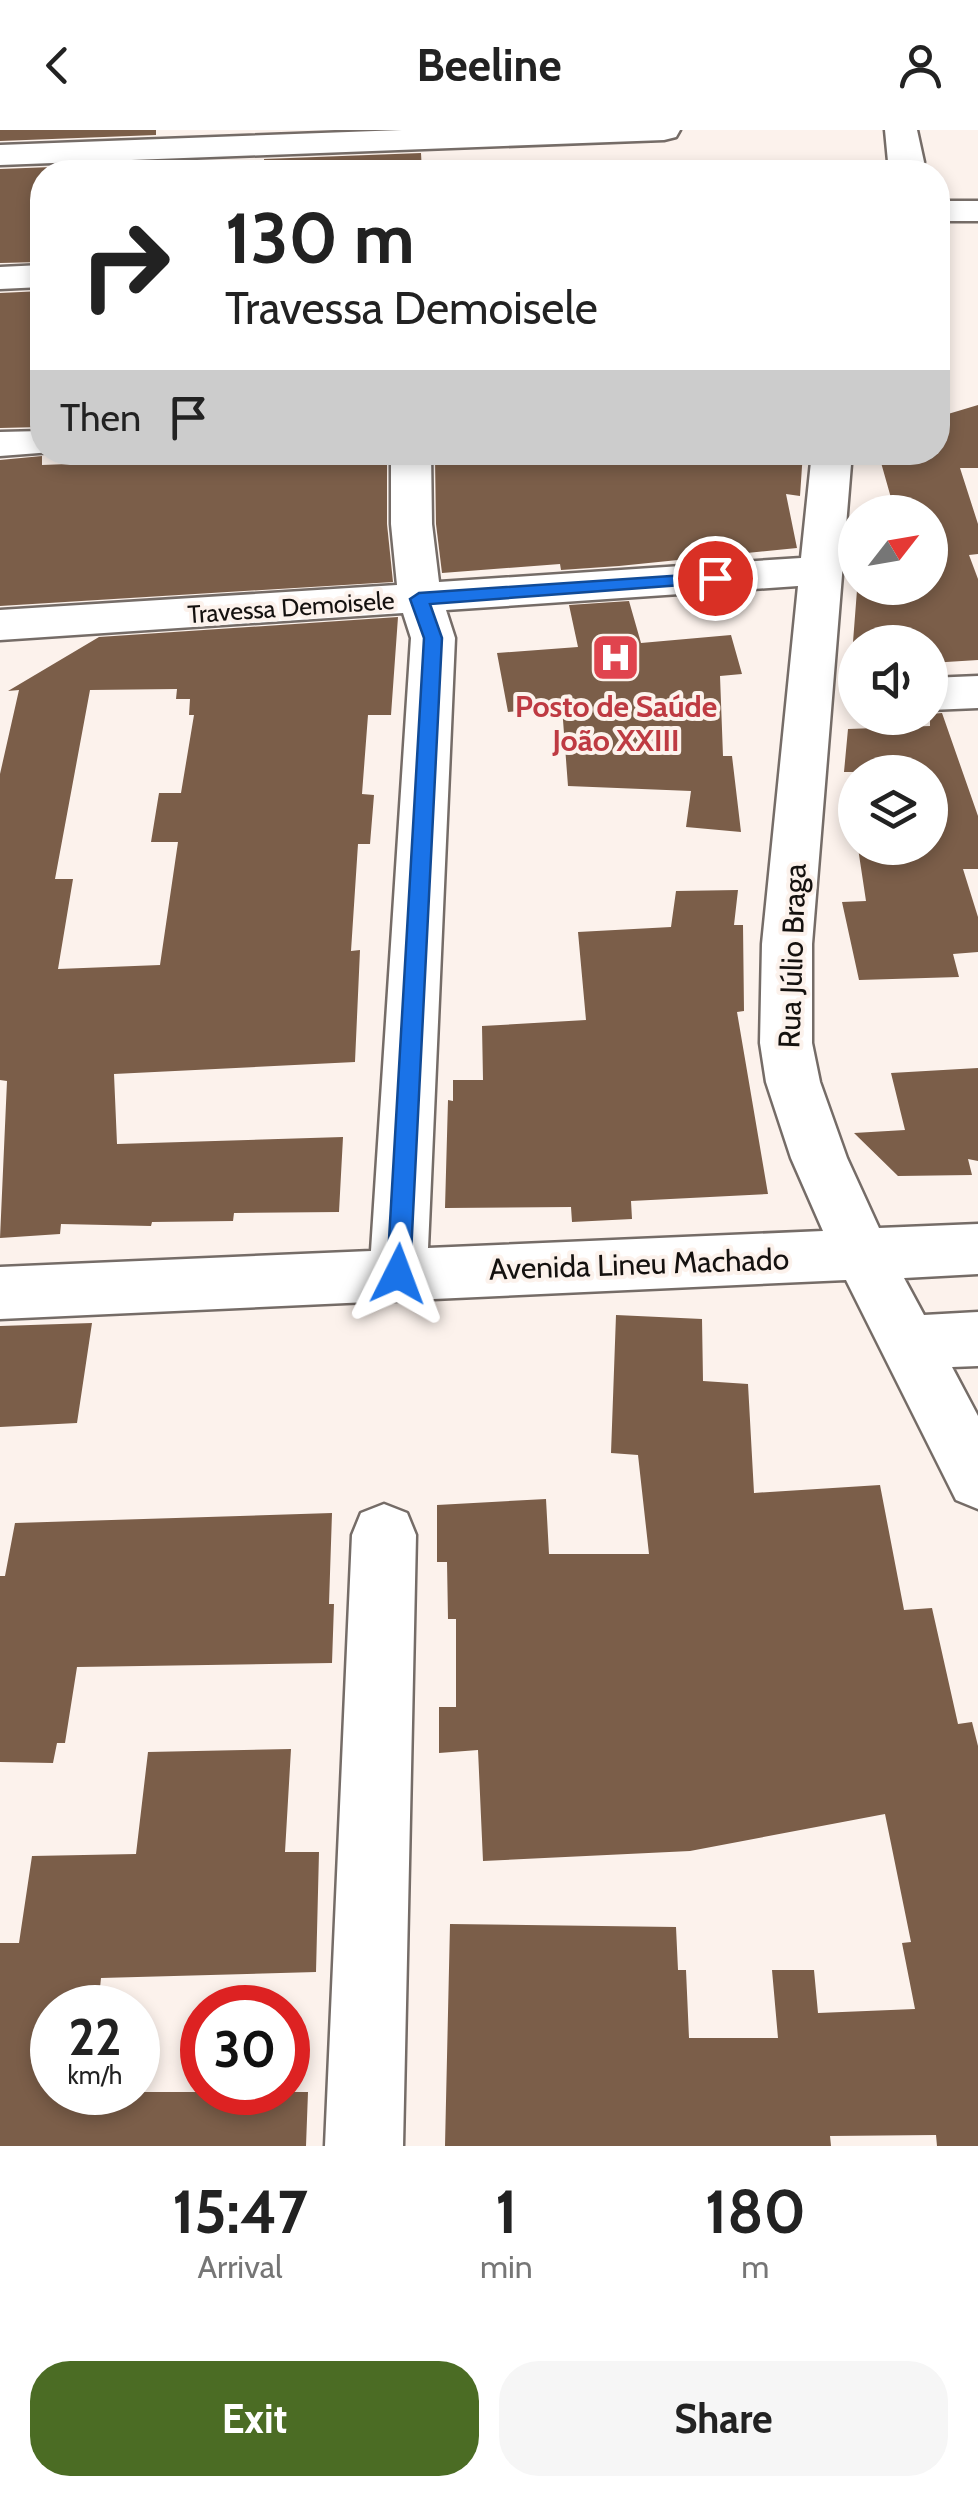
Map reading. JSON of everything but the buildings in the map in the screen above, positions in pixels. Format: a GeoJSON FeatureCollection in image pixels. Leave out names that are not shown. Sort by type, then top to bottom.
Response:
{"type":"FeatureCollection","features":[{"type":"Feature","properties":{"kind":"street"},"geometry":{"type":"LineString","coordinates":[[0,155],[664,130]]}},
{"type":"Feature","properties":{"kind":"street"},"geometry":{"type":"LineString","coordinates":[[900,130],[907,160]]}},
{"type":"Feature","properties":{"kind":"street"},"geometry":{"type":"LineString","coordinates":[[950,210],[978,211]]}},
{"type":"Feature","properties":{"kind":"street"},"geometry":{"type":"LineString","coordinates":[[0,278],[30,277]]}},
{"type":"Feature","properties":{"kind":"street"},"geometry":{"type":"LineString","coordinates":[[0,444],[30,443]]}},
{"type":"Feature","properties":{"kind":"street"},"geometry":{"type":"LineString","coordinates":[[398,1274],[433,638],[410,558],[411,465]]}},
{"type":"Feature","properties":{"kind":"street","name":"Rua Júlio Braga"},"geometry":{"type":"LineString","coordinates":[[831,465],[820,571],[831,698],[788,944],[786,1044],[792,1082],[818,1158],[862,1254],[978,1479]]}},
{"type":"Feature","properties":{"kind":"street","name":"Travessa Demoisele"},"geometry":{"type":"LineString","coordinates":[[0,625],[820,571]]}},
{"type":"Feature","properties":{"kind":"street"},"geometry":{"type":"LineString","coordinates":[[948,693],[978,692]]}},
{"type":"Feature","properties":{"kind":"street","name":"Avenida Lineu Machado"},"geometry":{"type":"LineString","coordinates":[[0,1293],[978,1249]]}},
{"type":"Feature","properties":{"kind":"street"},"geometry":{"type":"LineString","coordinates":[[907,1343],[978,1339]]}},
{"type":"Feature","properties":{"kind":"street"},"geometry":{"type":"LineString","coordinates":[[364,2146],[384,1535]]}},
{"type":"Feature","properties":{"kind":"place","name":"Posto de Saúde João XXIII"},"geometry":{"type":"Point","coordinates":[616,657]}},
{"type":"Feature","properties":{"kind":"route"},"geometry":{"type":"LineString","coordinates":[[398,1274],[433,638],[419,599],[715,578]]}}]}
